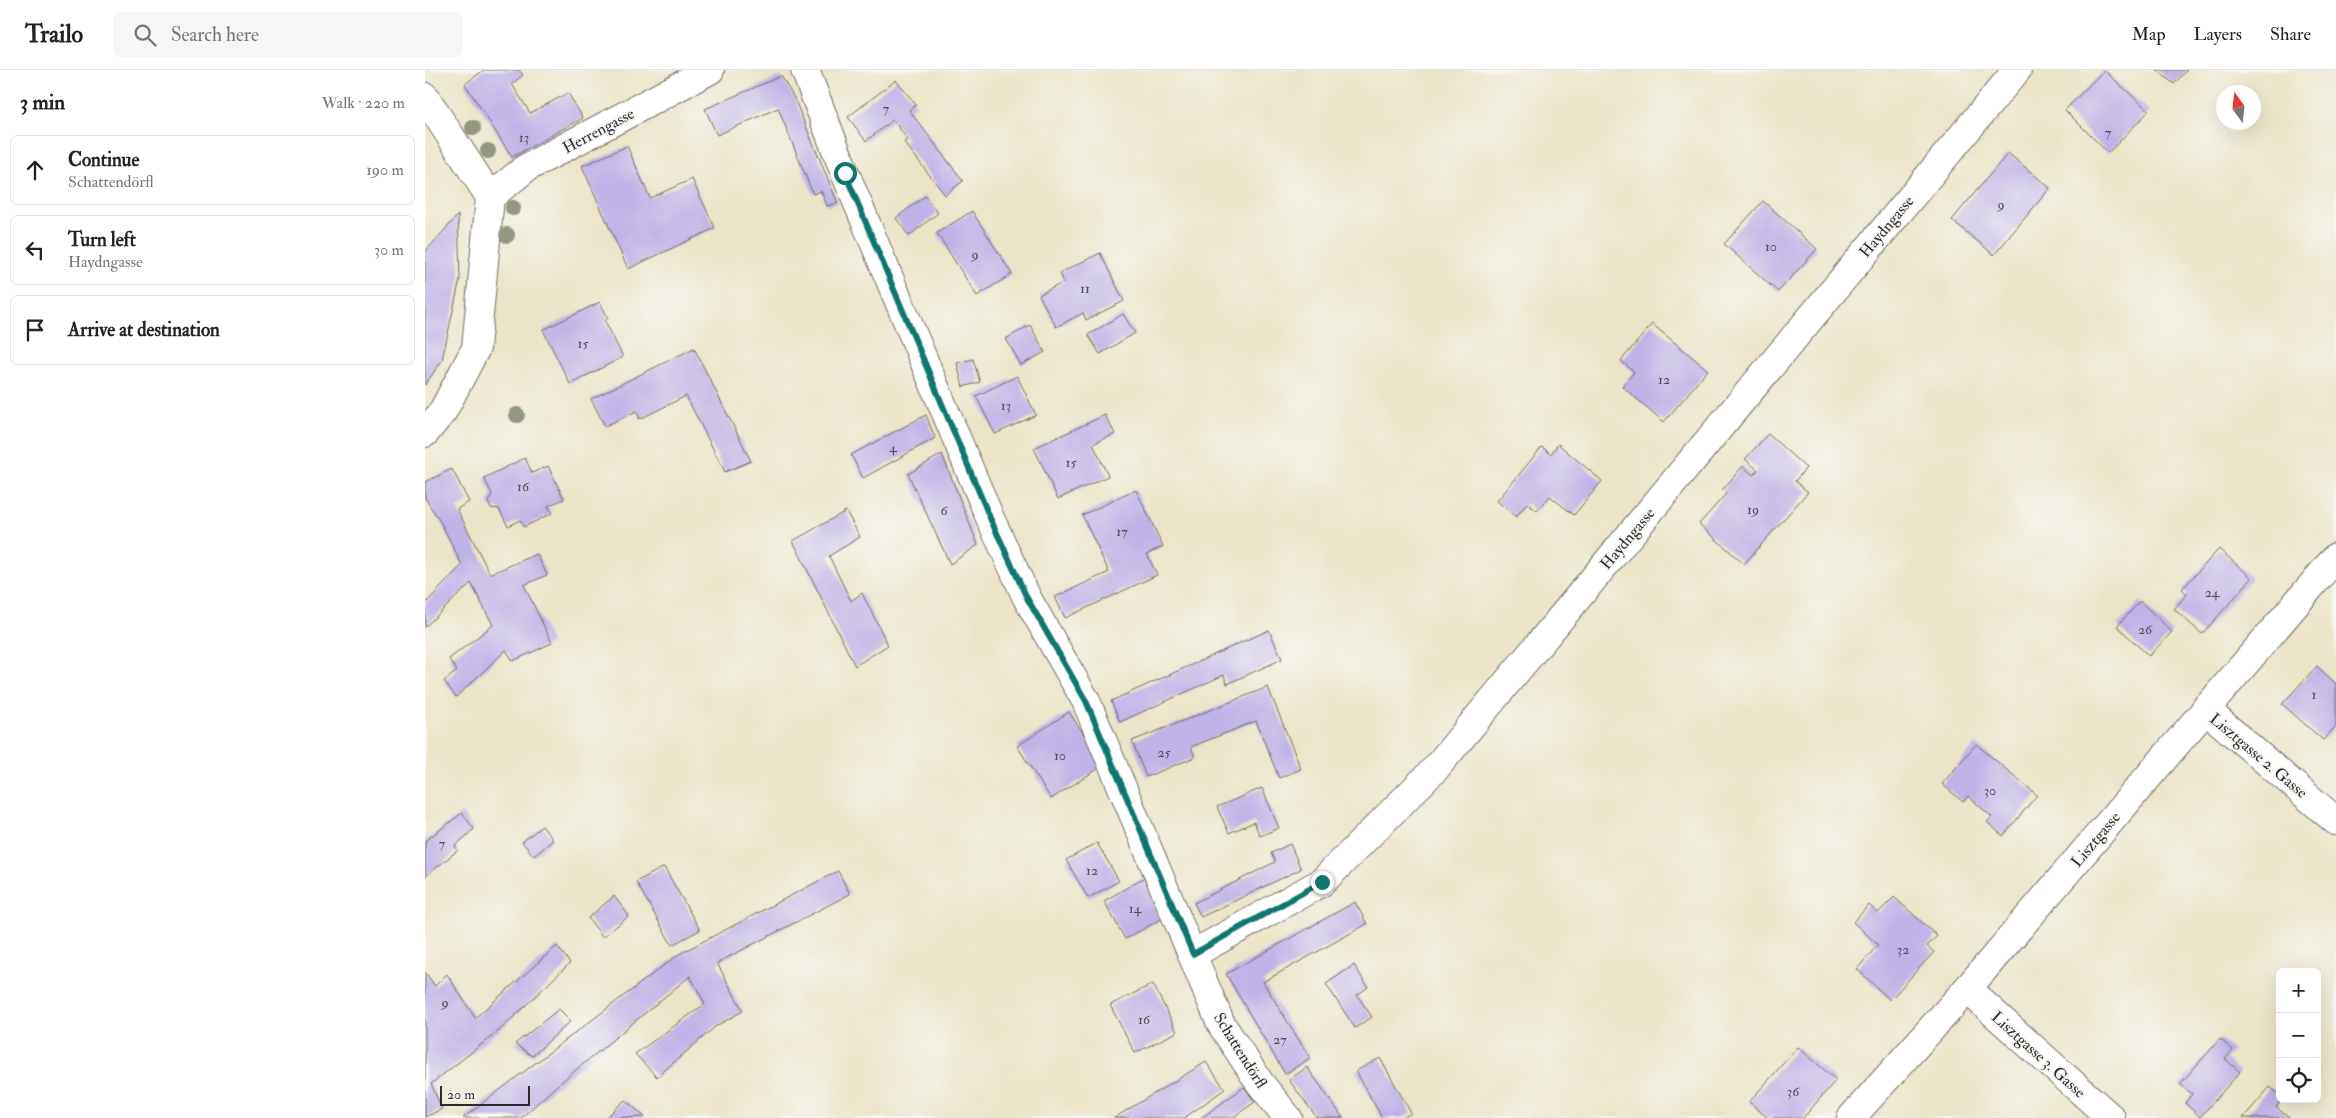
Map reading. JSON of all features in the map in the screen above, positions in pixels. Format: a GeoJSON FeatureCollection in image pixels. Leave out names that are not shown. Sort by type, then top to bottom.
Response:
{"type":"FeatureCollection","features":[{"type":"Feature","properties":{"kind":"street","name":"Herrengasse"},"geometry":{"type":"LineString","coordinates":[[490,196],[526,168],[710,70]]}},
{"type":"Feature","properties":{"kind":"street","name":"Schattendörfl"},"geometry":{"type":"LineString","coordinates":[[805,70],[849,182],[990,518],[1027,598],[1086,701],[1221,1024],[1260,1083],[1289,1118]]}},
{"type":"Feature","properties":{"kind":"street","name":"Haydngasse"},"geometry":{"type":"LineString","coordinates":[[1193,954],[1322,882],[1435,769],[2017,70]]}},
{"type":"Feature","properties":{"kind":"street"},"geometry":{"type":"LineString","coordinates":[[425,97],[490,196],[476,348],[443,411],[425,433]]}},
{"type":"Feature","properties":{"kind":"street","name":"Lisztgasse"},"geometry":{"type":"LineString","coordinates":[[1851,1118],[1967,989],[2336,558]]}},
{"type":"Feature","properties":{"kind":"street","name":"Lisztgasse 2. Gasse"},"geometry":{"type":"LineString","coordinates":[[2205,709],[2336,821]]}},
{"type":"Feature","properties":{"kind":"street","name":"Lisztgasse 3. Gasse"},"geometry":{"type":"LineString","coordinates":[[1967,989],[2111,1118]]}},
{"type":"Feature","properties":{"kind":"building"},"geometry":{"type":"Polygon","coordinates":[[[484,70],[519,70],[523,75],[512,84],[530,113],[568,93],[583,118],[512,157],[465,84],[484,70]]]}},
{"type":"Feature","properties":{"kind":"building"},"geometry":{"type":"Polygon","coordinates":[[[2104,70],[2149,111],[2108,153],[2065,110],[2104,70]]]}},
{"type":"Feature","properties":{"kind":"building"},"geometry":{"type":"Polygon","coordinates":[[[2157,70],[2187,70],[2174,84],[2157,70]]]}},
{"type":"Feature","properties":{"kind":"building"},"geometry":{"type":"Polygon","coordinates":[[[781,76],[794,98],[838,203],[827,206],[821,191],[813,194],[778,108],[717,135],[705,109],[781,76]]]}},
{"type":"Feature","properties":{"kind":"building"},"geometry":{"type":"Polygon","coordinates":[[[896,80],[916,105],[909,110],[963,181],[945,195],[904,142],[908,140],[893,120],[866,141],[848,117],[896,80]]]}},
{"type":"Feature","properties":{"kind":"building"},"geometry":{"type":"Polygon","coordinates":[[[627,146],[650,198],[692,179],[715,228],[628,269],[582,166],[627,146]]]}},
{"type":"Feature","properties":{"kind":"building"},"geometry":{"type":"Polygon","coordinates":[[[2008,153],[2050,188],[1994,255],[1952,220],[2008,153]]]}},
{"type":"Feature","properties":{"kind":"building"},"geometry":{"type":"Polygon","coordinates":[[[925,196],[938,213],[909,236],[896,218],[925,196]]]}},
{"type":"Feature","properties":{"kind":"building"},"geometry":{"type":"Polygon","coordinates":[[[1763,201],[1817,249],[1778,292],[1724,244],[1763,201]]]}},
{"type":"Feature","properties":{"kind":"building"},"geometry":{"type":"Polygon","coordinates":[[[972,211],[1012,274],[977,296],[937,233],[972,211]]]}},
{"type":"Feature","properties":{"kind":"building"},"geometry":{"type":"Polygon","coordinates":[[[458,215],[460,279],[442,360],[425,385],[425,252],[458,215]]]}},
{"type":"Feature","properties":{"kind":"building"},"geometry":{"type":"Polygon","coordinates":[[[1100,253],[1124,301],[1086,320],[1083,313],[1056,327],[1039,295],[1064,282],[1060,273],[1100,253]]]}},
{"type":"Feature","properties":{"kind":"building"},"geometry":{"type":"Polygon","coordinates":[[[600,302],[608,318],[605,321],[623,357],[570,384],[543,330],[600,302]]]}},
{"type":"Feature","properties":{"kind":"building"},"geometry":{"type":"Polygon","coordinates":[[[1123,314],[1135,333],[1100,354],[1088,335],[1123,314]]]}},
{"type":"Feature","properties":{"kind":"building"},"geometry":{"type":"Polygon","coordinates":[[[1652,324],[1708,370],[1664,422],[1622,386],[1634,372],[1621,361],[1652,324]]]}},
{"type":"Feature","properties":{"kind":"building"},"geometry":{"type":"Polygon","coordinates":[[[1030,325],[1045,352],[1021,365],[1006,339],[1030,325]]]}},
{"type":"Feature","properties":{"kind":"building"},"geometry":{"type":"Polygon","coordinates":[[[694,348],[751,461],[725,472],[686,396],[640,419],[637,411],[605,426],[591,399],[694,348]]]}},
{"type":"Feature","properties":{"kind":"building"},"geometry":{"type":"Polygon","coordinates":[[[973,359],[980,382],[963,387],[957,363],[973,359]]]}},
{"type":"Feature","properties":{"kind":"building"},"geometry":{"type":"Polygon","coordinates":[[[1017,376],[1036,415],[995,434],[976,396],[1017,376]]]}},
{"type":"Feature","properties":{"kind":"building"},"geometry":{"type":"Polygon","coordinates":[[[926,415],[935,438],[863,478],[851,455],[926,415]]]}},
{"type":"Feature","properties":{"kind":"building"},"geometry":{"type":"Polygon","coordinates":[[[1105,415],[1115,434],[1093,444],[1108,476],[1058,499],[1034,448],[1105,415]]]}},
{"type":"Feature","properties":{"kind":"building"},"geometry":{"type":"Polygon","coordinates":[[[1768,434],[1806,468],[1795,481],[1808,492],[1744,564],[1699,524],[1726,494],[1722,490],[1743,466],[1753,475],[1758,470],[1745,459],[1768,434]]]}},
{"type":"Feature","properties":{"kind":"building"},"geometry":{"type":"Polygon","coordinates":[[[1558,444],[1602,481],[1574,515],[1550,496],[1537,511],[1527,503],[1516,517],[1497,501],[1542,447],[1551,454],[1558,444]]]}},
{"type":"Feature","properties":{"kind":"building"},"geometry":{"type":"Polygon","coordinates":[[[942,454],[978,545],[950,564],[908,474],[942,454]]]}},
{"type":"Feature","properties":{"kind":"building"},"geometry":{"type":"Polygon","coordinates":[[[525,458],[532,473],[548,466],[564,499],[548,506],[552,513],[524,527],[520,520],[508,526],[499,509],[491,508],[488,502],[492,494],[484,478],[525,458]]]}},
{"type":"Feature","properties":{"kind":"building"},"geometry":{"type":"Polygon","coordinates":[[[452,469],[469,502],[457,509],[490,574],[537,554],[547,575],[524,585],[552,643],[513,661],[506,650],[456,697],[444,681],[457,671],[449,659],[493,625],[471,583],[425,627],[425,604],[462,565],[441,523],[425,498],[425,482],[452,469]]]}},
{"type":"Feature","properties":{"kind":"building"},"geometry":{"type":"Polygon","coordinates":[[[1136,490],[1163,546],[1147,554],[1157,575],[1065,618],[1055,597],[1109,572],[1082,515],[1136,490]]]}},
{"type":"Feature","properties":{"kind":"building"},"geometry":{"type":"Polygon","coordinates":[[[846,511],[860,537],[829,556],[851,601],[862,593],[888,645],[855,666],[793,541],[846,511]]]}},
{"type":"Feature","properties":{"kind":"building"},"geometry":{"type":"Polygon","coordinates":[[[2219,549],[2252,578],[2202,634],[2174,609],[2187,594],[2182,589],[2219,549]]]}},
{"type":"Feature","properties":{"kind":"building"},"geometry":{"type":"Polygon","coordinates":[[[2140,601],[2172,632],[2149,656],[2117,626],[2140,601]]]}},
{"type":"Feature","properties":{"kind":"building"},"geometry":{"type":"Polygon","coordinates":[[[1269,630],[1282,659],[1227,684],[1224,675],[1120,722],[1111,701],[1269,630]]]}},
{"type":"Feature","properties":{"kind":"building"},"geometry":{"type":"Polygon","coordinates":[[[2317,666],[2336,684],[2336,726],[2323,740],[2282,704],[2317,666]]]}},
{"type":"Feature","properties":{"kind":"building"},"geometry":{"type":"Polygon","coordinates":[[[1268,687],[1301,769],[1279,778],[1256,721],[1191,747],[1195,757],[1146,777],[1132,741],[1268,687]]]}},
{"type":"Feature","properties":{"kind":"building"},"geometry":{"type":"Polygon","coordinates":[[[1069,712],[1104,765],[1051,799],[1017,746],[1069,712]]]}},
{"type":"Feature","properties":{"kind":"building"},"geometry":{"type":"Polygon","coordinates":[[[1976,744],[2037,795],[2003,836],[1987,822],[1992,817],[1968,796],[1963,802],[1942,784],[1976,744]]]}},
{"type":"Feature","properties":{"kind":"building"},"geometry":{"type":"Polygon","coordinates":[[[1262,788],[1279,828],[1260,836],[1254,822],[1229,833],[1217,807],[1262,788]]]}},
{"type":"Feature","properties":{"kind":"building"},"geometry":{"type":"Polygon","coordinates":[[[462,813],[474,829],[455,846],[458,850],[425,877],[425,841],[462,813]]]}},
{"type":"Feature","properties":{"kind":"building"},"geometry":{"type":"Polygon","coordinates":[[[542,826],[553,840],[534,856],[522,842],[542,826]]]}},
{"type":"Feature","properties":{"kind":"building"},"geometry":{"type":"Polygon","coordinates":[[[1097,843],[1119,881],[1088,898],[1066,860],[1097,843]]]}},
{"type":"Feature","properties":{"kind":"building"},"geometry":{"type":"Polygon","coordinates":[[[1290,844],[1301,869],[1201,917],[1194,903],[1275,862],[1271,853],[1290,844]]]}},
{"type":"Feature","properties":{"kind":"building"},"geometry":{"type":"Polygon","coordinates":[[[664,867],[700,930],[672,945],[636,882],[664,867]]]}},
{"type":"Feature","properties":{"kind":"building"},"geometry":{"type":"Polygon","coordinates":[[[838,871],[850,894],[717,963],[743,1011],[716,1026],[657,1077],[635,1054],[705,1004],[690,976],[554,1088],[521,1118],[463,1118],[679,954],[838,871]]]}},
{"type":"Feature","properties":{"kind":"building"},"geometry":{"type":"Polygon","coordinates":[[[1145,877],[1167,916],[1125,939],[1104,901],[1145,877]]]}},
{"type":"Feature","properties":{"kind":"building"},"geometry":{"type":"Polygon","coordinates":[[[614,896],[629,916],[603,937],[588,918],[614,896]]]}},
{"type":"Feature","properties":{"kind":"building"},"geometry":{"type":"Polygon","coordinates":[[[1894,897],[1937,936],[1927,946],[1934,952],[1890,1000],[1857,969],[1878,945],[1853,922],[1869,905],[1878,913],[1894,897]]]}},
{"type":"Feature","properties":{"kind":"building"},"geometry":{"type":"Polygon","coordinates":[[[1355,902],[1367,924],[1263,982],[1310,1058],[1285,1074],[1226,974],[1355,902]]]}},
{"type":"Feature","properties":{"kind":"building"},"geometry":{"type":"Polygon","coordinates":[[[557,946],[570,963],[500,1030],[431,1084],[442,1109],[425,1117],[425,972],[435,986],[447,974],[475,1018],[557,946]]]}},
{"type":"Feature","properties":{"kind":"building"},"geometry":{"type":"Polygon","coordinates":[[[1354,965],[1368,987],[1357,995],[1372,1017],[1355,1028],[1326,984],[1354,965]]]}},
{"type":"Feature","properties":{"kind":"building"},"geometry":{"type":"Polygon","coordinates":[[[1153,984],[1177,1032],[1135,1053],[1110,1005],[1153,984]]]}},
{"type":"Feature","properties":{"kind":"building"},"geometry":{"type":"Polygon","coordinates":[[[559,1009],[571,1021],[532,1056],[515,1044],[559,1009]]]}},
{"type":"Feature","properties":{"kind":"building"},"geometry":{"type":"Polygon","coordinates":[[[2220,1039],[2233,1050],[2225,1059],[2240,1072],[2200,1117],[2185,1103],[2192,1094],[2180,1084],[2220,1039]]]}},
{"type":"Feature","properties":{"kind":"building"},"geometry":{"type":"Polygon","coordinates":[[[1798,1047],[1836,1080],[1803,1118],[1768,1118],[1749,1102],[1798,1047]]]}},
{"type":"Feature","properties":{"kind":"building"},"geometry":{"type":"Polygon","coordinates":[[[1380,1058],[1411,1113],[1403,1118],[1382,1118],[1356,1071],[1380,1058]]]}},
{"type":"Feature","properties":{"kind":"building"},"geometry":{"type":"Polygon","coordinates":[[[1206,1062],[1225,1089],[1184,1118],[1114,1118],[1206,1062]]]}},
{"type":"Feature","properties":{"kind":"building"},"geometry":{"type":"Polygon","coordinates":[[[1307,1067],[1343,1118],[1317,1118],[1289,1080],[1307,1067]]]}},
{"type":"Feature","properties":{"kind":"building"},"geometry":{"type":"Polygon","coordinates":[[[1244,1087],[1255,1102],[1232,1118],[1201,1118],[1244,1087]]]}},
{"type":"Feature","properties":{"kind":"building"},"geometry":{"type":"Polygon","coordinates":[[[2270,1087],[2276,1092],[2276,1103],[2279,1103],[2276,1107],[2289,1118],[2243,1118],[2270,1087]]]}},
{"type":"Feature","properties":{"kind":"building"},"geometry":{"type":"Polygon","coordinates":[[[625,1100],[645,1117],[606,1118],[625,1100]]]}},
{"type":"Feature","properties":{"kind":"route"},"geometry":{"type":"LineString","coordinates":[[845,173],[990,518],[1027,598],[1086,701],[1193,954],[1322,882]]}}]}
